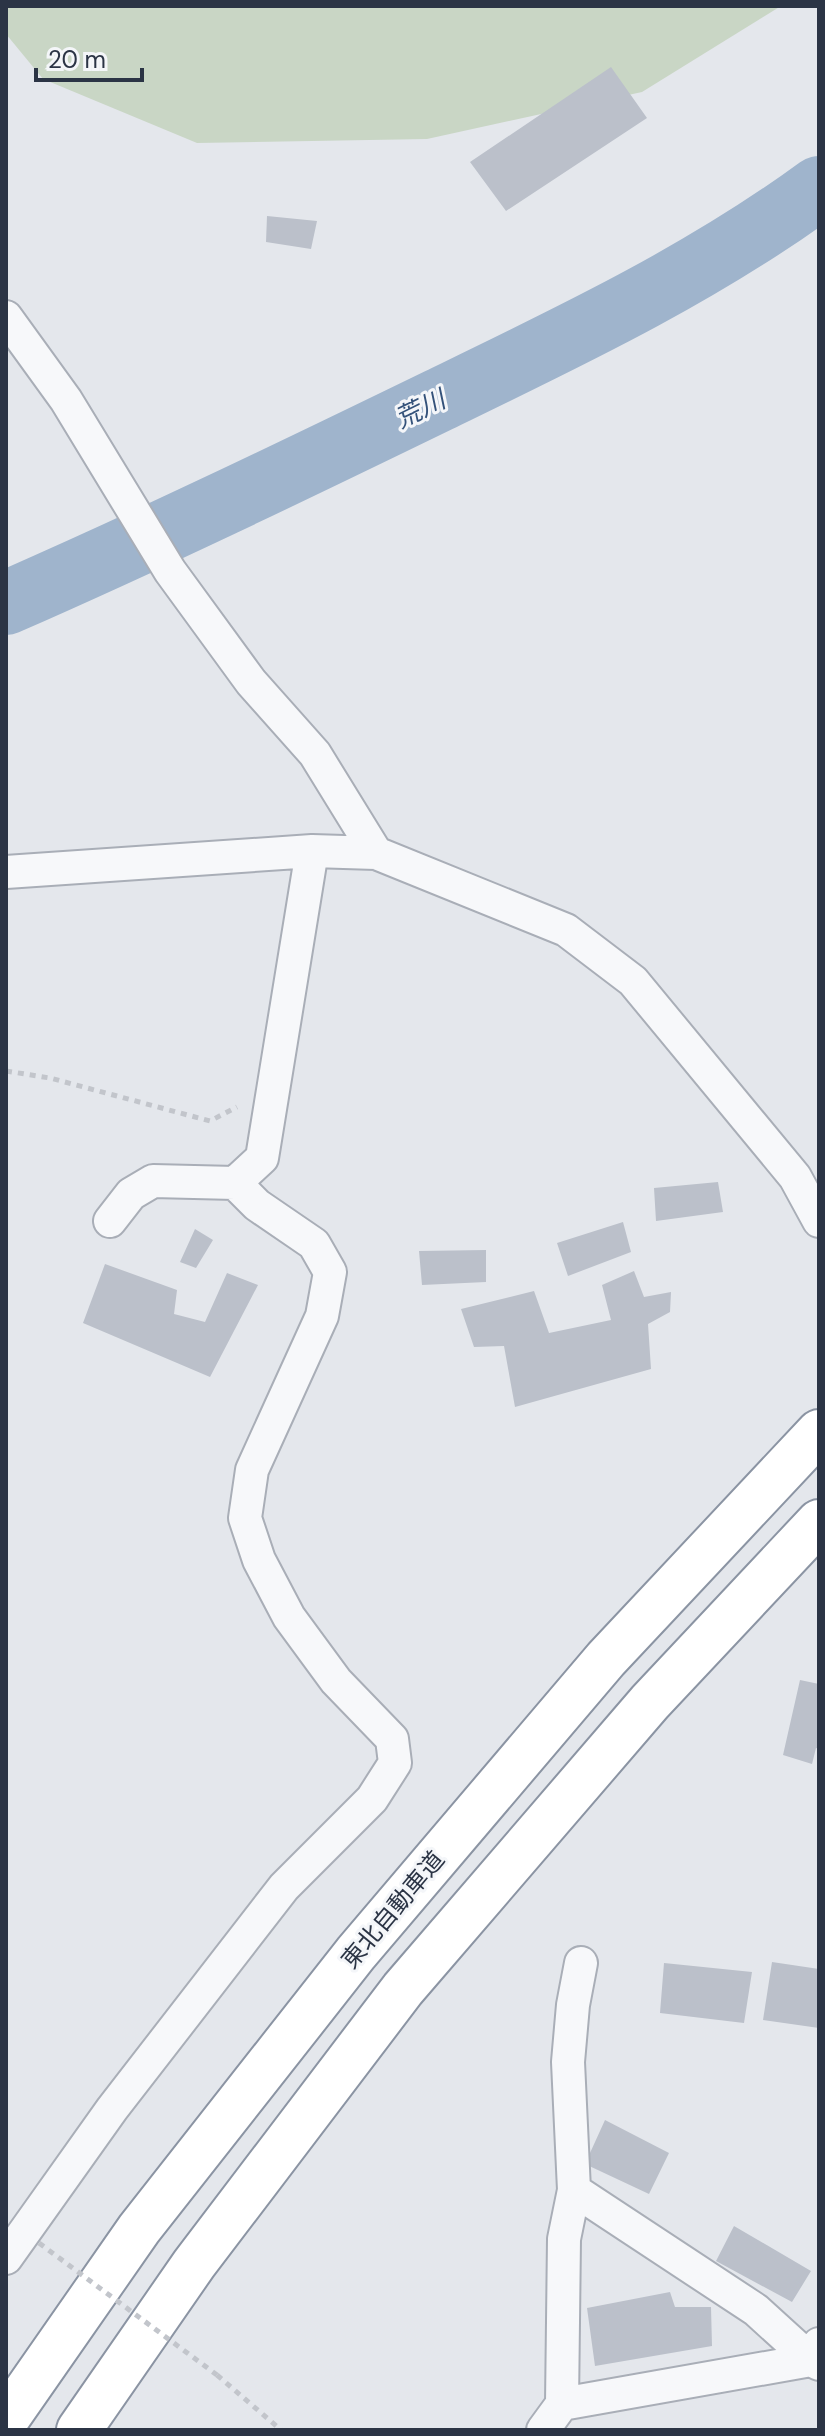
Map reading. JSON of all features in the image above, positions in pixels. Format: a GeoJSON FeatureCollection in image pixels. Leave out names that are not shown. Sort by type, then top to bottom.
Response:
{"type":"FeatureCollection","features":[{"type":"Feature","properties":{"kind":"highway","name":"東北自動車道"},"geometry":{"type":"LineString","coordinates":[[6,2420],[139,2229],[356,1953],[606,1659],[819,1432]]}},
{"type":"Feature","properties":{"kind":"highway"},"geometry":{"type":"LineString","coordinates":[[79,2430],[194,2264],[403,1989],[650,1702],[819,1522]]}},
{"type":"Feature","properties":{"kind":"street"},"geometry":{"type":"LineString","coordinates":[[6,317],[66,400],[170,571],[251,682],[315,754],[370,844]]}},
{"type":"Feature","properties":{"kind":"street"},"geometry":{"type":"LineString","coordinates":[[6,872],[312,851],[370,844],[566,930],[633,981],[795,1177],[818,1218]]}},
{"type":"Feature","properties":{"kind":"street"},"geometry":{"type":"LineString","coordinates":[[235,1183],[262,1158],[312,851]]}},
{"type":"Feature","properties":{"kind":"street"},"geometry":{"type":"LineString","coordinates":[[6,2258],[112,2109],[284,1887],[372,1799],[395,1763],[392,1739],[336,1681],[289,1617],[259,1560],[245,1518],[252,1470],[322,1316],[330,1272],[314,1244],[257,1205],[235,1183],[153,1181],[131,1194],[110,1221]]}},
{"type":"Feature","properties":{"kind":"street"},"geometry":{"type":"LineString","coordinates":[[543,2430],[562,2404],[564,2239],[574,2190],[568,2062],[573,2005],[581,1963]]}},
{"type":"Feature","properties":{"kind":"street"},"geometry":{"type":"LineString","coordinates":[[574,2190],[756,2310],[816,2356]]}},
{"type":"Feature","properties":{"kind":"street"},"geometry":{"type":"LineString","coordinates":[[562,2404],[816,2356]]}},
{"type":"Feature","properties":{"kind":"path"},"geometry":{"type":"LineString","coordinates":[[6,1071],[50,1078],[210,1121],[234,1111],[244,1099]]}},
{"type":"Feature","properties":{"kind":"path"},"geometry":{"type":"LineString","coordinates":[[39,2243],[217,2375],[281,2430]]}},
{"type":"Feature","properties":{"kind":"green space"},"geometry":{"type":"Polygon","coordinates":[[[6,6],[781,6],[642,92],[427,139],[197,143],[43,79],[6,34],[6,6]]]}},
{"type":"Feature","properties":{"kind":"building"},"geometry":{"type":"Polygon","coordinates":[[[611,67],[647,118],[506,211],[470,162],[611,67]]]}},
{"type":"Feature","properties":{"kind":"building"},"geometry":{"type":"Polygon","coordinates":[[[267,216],[317,221],[311,249],[266,242],[267,216]]]}},
{"type":"Feature","properties":{"kind":"building"},"geometry":{"type":"Polygon","coordinates":[[[718,1182],[723,1212],[656,1221],[654,1188],[718,1182]]]}},
{"type":"Feature","properties":{"kind":"building"},"geometry":{"type":"Polygon","coordinates":[[[623,1222],[631,1252],[568,1276],[557,1243],[623,1222]]]}},
{"type":"Feature","properties":{"kind":"building"},"geometry":{"type":"Polygon","coordinates":[[[195,1229],[213,1240],[196,1268],[180,1262],[195,1229]]]}},
{"type":"Feature","properties":{"kind":"building"},"geometry":{"type":"Polygon","coordinates":[[[486,1250],[486,1282],[422,1285],[419,1251],[486,1250]]]}},
{"type":"Feature","properties":{"kind":"building"},"geometry":{"type":"Polygon","coordinates":[[[105,1264],[177,1290],[174,1314],[205,1322],[227,1273],[258,1285],[210,1377],[83,1323],[105,1264]]]}},
{"type":"Feature","properties":{"kind":"building"},"geometry":{"type":"Polygon","coordinates":[[[634,1271],[644,1297],[671,1292],[670,1312],[648,1324],[651,1369],[515,1407],[504,1346],[474,1347],[461,1309],[534,1291],[549,1333],[611,1320],[602,1285],[634,1271]]]}},
{"type":"Feature","properties":{"kind":"building"},"geometry":{"type":"Polygon","coordinates":[[[800,1680],[819,1684],[819,1749],[816,1748],[812,1764],[783,1755],[800,1680]]]}},
{"type":"Feature","properties":{"kind":"building"},"geometry":{"type":"Polygon","coordinates":[[[772,1962],[819,1969],[819,2028],[763,2020],[772,1962]]]}},
{"type":"Feature","properties":{"kind":"building"},"geometry":{"type":"Polygon","coordinates":[[[664,1963],[752,1972],[744,2023],[660,2013],[664,1963]]]}},
{"type":"Feature","properties":{"kind":"building"},"geometry":{"type":"Polygon","coordinates":[[[605,2120],[669,2153],[649,2194],[585,2164],[605,2120]]]}},
{"type":"Feature","properties":{"kind":"building"},"geometry":{"type":"Polygon","coordinates":[[[734,2226],[811,2271],[792,2302],[716,2261],[734,2226]]]}},
{"type":"Feature","properties":{"kind":"building"},"geometry":{"type":"Polygon","coordinates":[[[670,2292],[675,2307],[711,2307],[712,2346],[595,2366],[587,2308],[670,2292]]]}},
{"type":"Feature","properties":{"kind":"waterway","name":"荒川"},"geometry":{"type":"LineString","coordinates":[[6,603],[223,504],[586,328],[729,249],[819,188]]}}]}
